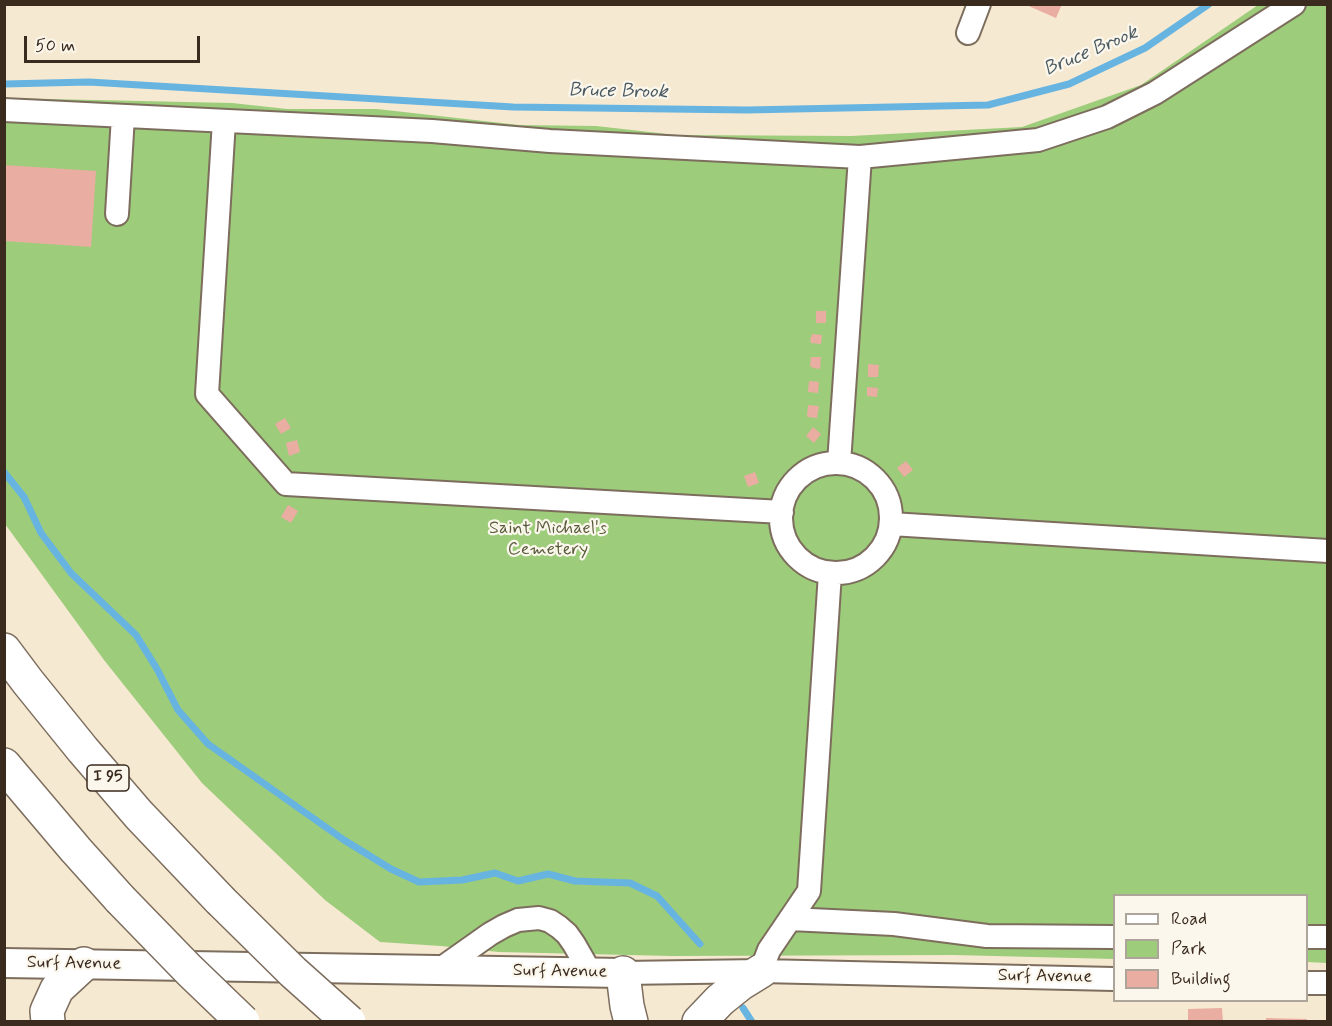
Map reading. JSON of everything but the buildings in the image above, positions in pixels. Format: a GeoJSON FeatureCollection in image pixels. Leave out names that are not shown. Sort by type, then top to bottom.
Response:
{"type":"FeatureCollection","features":[{"type":"Feature","properties":{"kind":"highway","name":"I 95"},"geometry":{"type":"LineString","coordinates":[[4,650],[90,758],[139,815],[293,972],[349,1022]]}},
{"type":"Feature","properties":{"kind":"highway"},"geometry":{"type":"LineString","coordinates":[[4,765],[120,898],[243,1022]]}},
{"type":"Feature","properties":{"kind":"highway"},"geometry":{"type":"LineString","coordinates":[[48,1022],[47,1011],[57,989],[84,964]]}},
{"type":"Feature","properties":{"kind":"highway"},"geometry":{"type":"LineString","coordinates":[[699,1022],[720,1000],[760,971]]}},
{"type":"Feature","properties":{"kind":"highway"},"geometry":{"type":"LineString","coordinates":[[623,973],[631,1022]]}},
{"type":"Feature","properties":{"kind":"main road","name":"Surf Avenue"},"geometry":{"type":"LineString","coordinates":[[4,963],[623,973]]}},
{"type":"Feature","properties":{"kind":"street"},"geometry":{"type":"LineString","coordinates":[[968,33],[979,4]]}},
{"type":"Feature","properties":{"kind":"street"},"geometry":{"type":"LineString","coordinates":[[4,110],[432,131],[550,141],[860,157],[1038,140],[1107,117],[1155,93],[1294,4]]}},
{"type":"Feature","properties":{"kind":"street"},"geometry":{"type":"LineString","coordinates":[[117,214],[123,116]]}},
{"type":"Feature","properties":{"kind":"street"},"geometry":{"type":"LineString","coordinates":[[224,121],[207,394],[286,483],[782,512]]}},
{"type":"Feature","properties":{"kind":"street"},"geometry":{"type":"LineString","coordinates":[[839,463],[860,157]]}},
{"type":"Feature","properties":{"kind":"street"},"geometry":{"type":"LineString","coordinates":[[839,463],[856,466],[872,475],[883,489],[890,506],[891,524],[886,541],[877,555],[864,566],[848,572],[830,573],[814,568],[794,552],[782,529],[782,512],[786,496],[794,482],[807,471],[822,464],[839,463]]}},
{"type":"Feature","properties":{"kind":"street"},"geometry":{"type":"LineString","coordinates":[[891,524],[1328,551]]}},
{"type":"Feature","properties":{"kind":"street"},"geometry":{"type":"LineString","coordinates":[[760,971],[769,950],[809,891],[830,573]]}},
{"type":"Feature","properties":{"kind":"street"},"geometry":{"type":"LineString","coordinates":[[439,970],[504,926],[518,920],[539,918],[550,921],[567,934],[590,972]]}},
{"type":"Feature","properties":{"kind":"street"},"geometry":{"type":"LineString","coordinates":[[790,920],[894,924],[987,936],[1113,937]]}},
{"type":"Feature","properties":{"kind":"street"},"geometry":{"type":"LineString","coordinates":[[1308,937],[1328,938]]}},
{"type":"Feature","properties":{"kind":"street","name":"Surf Avenue"},"geometry":{"type":"LineString","coordinates":[[623,973],[760,971],[1113,979]]}},
{"type":"Feature","properties":{"kind":"street"},"geometry":{"type":"LineString","coordinates":[[1308,982],[1328,983]]}},
{"type":"Feature","properties":{"kind":"green space","name":"Saint Michael's Cemetery"},"geometry":{"type":"Polygon","coordinates":[[[1258,5],[1327,5],[1327,963],[1308,962],[1308,894],[1113,894],[1113,959],[954,955],[672,956],[499,952],[380,942],[325,900],[202,783],[104,660],[5,524],[4,98],[232,103],[287,109],[377,109],[519,125],[596,126],[676,135],[851,136],[1022,127],[1141,85],[1258,5]]]}},
{"type":"Feature","properties":{"kind":"waterway","name":"Bruce Brook"},"geometry":{"type":"LineString","coordinates":[[4,84],[89,82],[513,107],[747,110],[988,105],[1069,84],[1145,48],[1209,4]]}},
{"type":"Feature","properties":{"kind":"waterway"},"geometry":{"type":"LineString","coordinates":[[4,472],[24,497],[41,533],[71,573],[136,635],[178,710],[208,744],[344,840],[391,869],[419,882],[462,880],[495,873],[518,881],[548,874],[575,881],[630,883],[657,896],[700,944]]}},
{"type":"Feature","properties":{"kind":"waterway"},"geometry":{"type":"LineString","coordinates":[[743,1008],[752,1022]]}}]}
